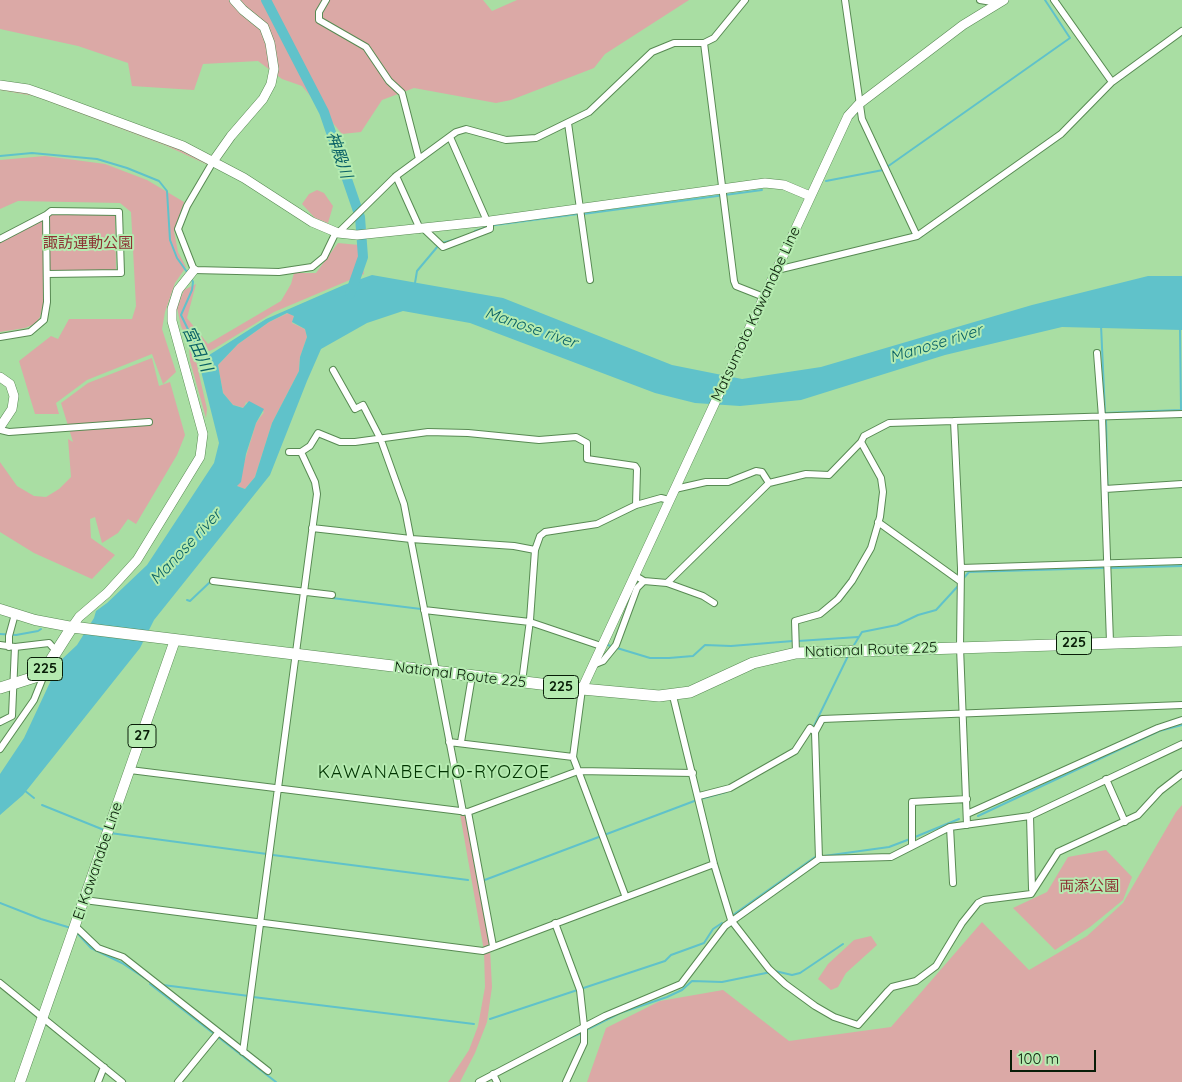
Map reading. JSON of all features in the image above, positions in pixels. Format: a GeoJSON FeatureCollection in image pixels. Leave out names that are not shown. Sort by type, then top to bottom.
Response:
{"type":"FeatureCollection","features":[{"type":"Feature","properties":{"kind":"highway","name":"National Route 225"},"geometry":{"type":"LineString","coordinates":[[72,627],[582,689],[673,696],[690,692],[795,645],[960,647],[1182,641]]}},
{"type":"Feature","properties":{"kind":"highway","name":"225"},"geometry":{"type":"LineString","coordinates":[[0,688],[38,676],[46,668],[72,627]]}},
{"type":"Feature","properties":{"kind":"main road"},"geometry":{"type":"LineString","coordinates":[[0,609],[72,627]]}},
{"type":"Feature","properties":{"kind":"main road","name":"Ei Kawanabe Line"},"geometry":{"type":"LineString","coordinates":[[20,1082],[175,640]]}},
{"type":"Feature","properties":{"kind":"street"},"geometry":{"type":"LineString","coordinates":[[72,627],[79,617],[107,593],[137,560],[200,457],[203,434],[172,321],[174,298],[190,275],[178,230],[187,206],[214,160],[231,136],[263,100],[274,70],[270,43],[264,27],[234,0]]}},
{"type":"Feature","properties":{"kind":"street"},"geometry":{"type":"LineString","coordinates":[[326,0],[318,12],[319,20],[361,43],[389,81],[402,93],[420,159]]}},
{"type":"Feature","properties":{"kind":"street"},"geometry":{"type":"LineString","coordinates":[[190,275],[279,272],[312,267],[324,257],[337,232],[396,176],[456,132],[466,129],[506,140],[536,138],[568,124],[589,112],[652,52],[674,43],[704,43],[723,30],[744,0]]}},
{"type":"Feature","properties":{"kind":"street"},"geometry":{"type":"LineString","coordinates":[[845,0],[862,119],[917,236]]}},
{"type":"Feature","properties":{"kind":"street"},"geometry":{"type":"LineString","coordinates":[[980,0],[1001,1]]}},
{"type":"Feature","properties":{"kind":"street"},"geometry":{"type":"LineString","coordinates":[[1054,0],[1112,82]]}},
{"type":"Feature","properties":{"kind":"street","name":"Matsumoto Kawanabe Line"},"geometry":{"type":"LineString","coordinates":[[582,689],[848,116],[859,104],[979,13],[1001,1]]}},
{"type":"Feature","properties":{"kind":"street"},"geometry":{"type":"LineString","coordinates":[[777,270],[917,236],[1061,134],[1112,82],[1182,30]]}},
{"type":"Feature","properties":{"kind":"street"},"geometry":{"type":"LineString","coordinates":[[704,43],[706,75],[736,286],[764,296]]}},
{"type":"Feature","properties":{"kind":"street"},"geometry":{"type":"LineString","coordinates":[[0,85],[28,89],[162,138],[214,160],[312,222],[337,232],[357,236],[489,224],[724,193],[777,184],[810,196]]}},
{"type":"Feature","properties":{"kind":"street"},"geometry":{"type":"LineString","coordinates":[[568,124],[590,280]]}},
{"type":"Feature","properties":{"kind":"street"},"geometry":{"type":"LineString","coordinates":[[450,137],[489,224]]}},
{"type":"Feature","properties":{"kind":"street"},"geometry":{"type":"LineString","coordinates":[[396,176],[422,229],[443,247],[489,224]]}},
{"type":"Feature","properties":{"kind":"street"},"geometry":{"type":"LineString","coordinates":[[0,239],[51,211],[119,212],[121,273],[47,274]]}},
{"type":"Feature","properties":{"kind":"street"},"geometry":{"type":"LineString","coordinates":[[0,337],[30,332],[44,320],[47,309],[46,215]]}},
{"type":"Feature","properties":{"kind":"street"},"geometry":{"type":"LineString","coordinates":[[1096,353],[1107,488],[1106,565],[1110,642]]}},
{"type":"Feature","properties":{"kind":"street"},"geometry":{"type":"LineString","coordinates":[[333,370],[355,409],[363,405],[381,440],[401,496],[492,946]]}},
{"type":"Feature","properties":{"kind":"street"},"geometry":{"type":"LineString","coordinates":[[0,376],[10,384],[14,396],[12,409],[0,428],[9,432],[148,422]]}},
{"type":"Feature","properties":{"kind":"street"},"geometry":{"type":"LineString","coordinates":[[667,583],[769,482],[812,473],[830,475],[861,442],[864,436],[889,423],[1182,414]]}},
{"type":"Feature","properties":{"kind":"street"},"geometry":{"type":"LineString","coordinates":[[954,421],[962,568],[960,583],[960,647],[967,825]]}},
{"type":"Feature","properties":{"kind":"street"},"geometry":{"type":"LineString","coordinates":[[289,452],[301,452],[310,446],[318,433],[340,442],[381,440],[442,432],[539,440],[581,438],[587,443],[587,460],[635,466],[638,469],[636,505]]}},
{"type":"Feature","properties":{"kind":"street"},"geometry":{"type":"LineString","coordinates":[[795,645],[795,621],[820,614],[827,609],[838,599],[852,581],[868,556],[883,502],[881,478],[861,442]]}},
{"type":"Feature","properties":{"kind":"street"},"geometry":{"type":"LineString","coordinates":[[243,1052],[252,996],[317,494],[315,482],[301,452]]}},
{"type":"Feature","properties":{"kind":"street"},"geometry":{"type":"LineString","coordinates":[[675,488],[706,482],[728,482],[756,471],[762,472],[769,482]]}},
{"type":"Feature","properties":{"kind":"street"},"geometry":{"type":"LineString","coordinates":[[1107,488],[1182,484]]}},
{"type":"Feature","properties":{"kind":"street"},"geometry":{"type":"LineString","coordinates":[[522,682],[530,621],[535,550],[540,536],[545,532],[597,524],[636,505],[661,498],[669,500]]}},
{"type":"Feature","properties":{"kind":"street"},"geometry":{"type":"LineString","coordinates":[[878,522],[960,583]]}},
{"type":"Feature","properties":{"kind":"street"},"geometry":{"type":"LineString","coordinates":[[312,528],[411,539],[514,546],[535,550]]}},
{"type":"Feature","properties":{"kind":"street"},"geometry":{"type":"LineString","coordinates":[[962,568],[1106,565],[1182,561]]}},
{"type":"Feature","properties":{"kind":"street"},"geometry":{"type":"LineString","coordinates":[[634,575],[644,581],[667,583],[704,596],[714,603]]}},
{"type":"Feature","properties":{"kind":"street"},"geometry":{"type":"LineString","coordinates":[[213,581],[304,594],[332,596]]}},
{"type":"Feature","properties":{"kind":"street"},"geometry":{"type":"LineString","coordinates":[[593,665],[603,662],[616,645],[638,588],[644,581]]}},
{"type":"Feature","properties":{"kind":"street"},"geometry":{"type":"LineString","coordinates":[[424,610],[530,621],[601,646]]}},
{"type":"Feature","properties":{"kind":"street"},"geometry":{"type":"LineString","coordinates":[[0,722],[12,716],[14,684],[12,647],[9,634],[15,614]]}},
{"type":"Feature","properties":{"kind":"street"},"geometry":{"type":"LineString","coordinates":[[0,645],[12,647],[49,643],[57,652]]}},
{"type":"Feature","properties":{"kind":"street"},"geometry":{"type":"LineString","coordinates":[[0,749],[34,700],[46,668]]}},
{"type":"Feature","properties":{"kind":"street"},"geometry":{"type":"LineString","coordinates":[[461,742],[472,676]]}},
{"type":"Feature","properties":{"kind":"street"},"geometry":{"type":"LineString","coordinates":[[582,689],[573,757],[625,896]]}},
{"type":"Feature","properties":{"kind":"street"},"geometry":{"type":"LineString","coordinates":[[673,696],[714,864],[731,920],[771,971],[815,1006],[834,1017],[858,1025],[892,987],[916,982],[936,966],[962,923],[978,903],[1031,894],[1058,852],[1085,838],[1125,822],[1142,811],[1160,791],[1182,774]]}},
{"type":"Feature","properties":{"kind":"street"},"geometry":{"type":"LineString","coordinates":[[699,798],[724,791],[795,751],[822,719],[1182,706]]}},
{"type":"Feature","properties":{"kind":"street"},"geometry":{"type":"LineString","coordinates":[[967,814],[1158,728],[1182,720]]}},
{"type":"Feature","properties":{"kind":"street"},"geometry":{"type":"LineString","coordinates":[[813,730],[819,859]]}},
{"type":"Feature","properties":{"kind":"street"},"geometry":{"type":"LineString","coordinates":[[450,742],[573,757]]}},
{"type":"Feature","properties":{"kind":"street"},"geometry":{"type":"LineString","coordinates":[[479,1082],[680,984],[731,920],[819,859],[891,857],[912,841],[950,828],[1030,816],[1182,744]]}},
{"type":"Feature","properties":{"kind":"street"},"geometry":{"type":"LineString","coordinates":[[130,770],[466,812],[578,770],[693,773]]}},
{"type":"Feature","properties":{"kind":"street"},"geometry":{"type":"LineString","coordinates":[[1106,779],[1125,822]]}},
{"type":"Feature","properties":{"kind":"street"},"geometry":{"type":"LineString","coordinates":[[912,841],[912,802],[967,799]]}},
{"type":"Feature","properties":{"kind":"street"},"geometry":{"type":"LineString","coordinates":[[1030,816],[1032,890]]}},
{"type":"Feature","properties":{"kind":"street"},"geometry":{"type":"LineString","coordinates":[[950,828],[953,883]]}},
{"type":"Feature","properties":{"kind":"street"},"geometry":{"type":"LineString","coordinates":[[84,900],[483,951],[492,946],[714,864]]}},
{"type":"Feature","properties":{"kind":"street"},"geometry":{"type":"LineString","coordinates":[[555,923],[579,989],[585,1029],[584,1043],[566,1082]]}},
{"type":"Feature","properties":{"kind":"street"},"geometry":{"type":"LineString","coordinates":[[74,929],[98,948],[123,957],[217,1034],[268,1071]]}},
{"type":"Feature","properties":{"kind":"street"},"geometry":{"type":"LineString","coordinates":[[0,983],[122,1082]]}},
{"type":"Feature","properties":{"kind":"street"},"geometry":{"type":"LineString","coordinates":[[178,1082],[217,1034]]}},
{"type":"Feature","properties":{"kind":"street"},"geometry":{"type":"LineString","coordinates":[[98,1082],[104,1067]]}},
{"type":"Feature","properties":{"kind":"street"},"geometry":{"type":"LineString","coordinates":[[493,1074],[497,1082]]}},
{"type":"Feature","properties":{"kind":"green space"},"geometry":{"type":"Polygon","coordinates":[[[0,0],[483,0],[492,11],[517,0],[689,0],[605,54],[594,68],[511,100],[496,103],[414,88],[382,100],[361,132],[342,134],[302,86],[282,79],[258,61],[203,64],[194,90],[132,86],[128,63],[78,46],[0,29],[0,0]]]}},
{"type":"Feature","properties":{"kind":"green space"},"geometry":{"type":"Polygon","coordinates":[[[0,87],[18,90],[168,143],[206,160],[208,165],[167,146],[34,96],[0,90],[0,87]]]}},
{"type":"Feature","properties":{"kind":"green space"},"geometry":{"type":"Polygon","coordinates":[[[45,156],[105,164],[147,180],[184,202],[174,231],[178,252],[186,267],[175,283],[165,312],[162,329],[176,372],[163,384],[152,354],[87,380],[56,403],[59,414],[35,414],[19,361],[51,336],[58,339],[69,319],[132,319],[136,306],[131,212],[120,203],[18,201],[0,209],[0,160],[45,156]]]}},
{"type":"Feature","properties":{"kind":"green space"},"geometry":{"type":"Polygon","coordinates":[[[317,190],[324,193],[333,206],[328,223],[315,218],[302,204],[309,194],[317,190]]]}},
{"type":"Feature","properties":{"kind":"green space","name":"諏訪運動公園"},"geometry":{"type":"Polygon","coordinates":[[[115,214],[116,271],[43,271],[43,305],[40,317],[35,324],[25,328],[0,332],[0,243],[50,215],[115,214]]]}},
{"type":"Feature","properties":{"kind":"green space"},"geometry":{"type":"Polygon","coordinates":[[[338,243],[359,245],[364,274],[274,312],[214,349],[197,356],[196,361],[207,409],[206,418],[190,361],[189,344],[181,326],[177,308],[184,290],[196,284],[187,318],[208,344],[281,301],[291,284],[294,273],[316,273],[338,243]]]}},
{"type":"Feature","properties":{"kind":"green space"},"geometry":{"type":"Polygon","coordinates":[[[288,313],[294,316],[292,323],[305,329],[307,337],[300,357],[299,371],[272,423],[255,477],[245,489],[237,486],[256,423],[264,412],[246,402],[244,408],[233,405],[223,393],[218,365],[238,344],[269,322],[288,313]]]}},
{"type":"Feature","properties":{"kind":"green space"},"geometry":{"type":"Polygon","coordinates":[[[152,358],[159,386],[170,382],[185,435],[177,455],[136,524],[128,519],[118,533],[102,543],[95,517],[90,519],[91,538],[115,555],[92,579],[34,553],[0,532],[0,462],[17,486],[34,496],[46,497],[59,489],[71,477],[68,439],[73,442],[61,403],[88,383],[152,358]]]}},
{"type":"Feature","properties":{"kind":"green space"},"geometry":{"type":"Polygon","coordinates":[[[1182,805],[1182,1082],[587,1082],[606,1028],[660,1001],[723,990],[789,1041],[891,1027],[982,922],[1029,970],[1087,936],[1123,903],[1176,812],[1182,805]]]}},
{"type":"Feature","properties":{"kind":"green space"},"geometry":{"type":"Polygon","coordinates":[[[460,814],[465,816],[478,882],[490,949],[492,987],[487,1022],[475,1053],[460,1082],[448,1082],[469,1050],[478,1026],[485,987],[484,951],[460,814]]]}},
{"type":"Feature","properties":{"kind":"green space","name":"両添公園"},"geometry":{"type":"Polygon","coordinates":[[[1106,850],[1132,877],[1123,900],[1090,927],[1055,950],[1013,908],[1047,892],[1068,857],[1106,850]]]}},
{"type":"Feature","properties":{"kind":"green space"},"geometry":{"type":"Polygon","coordinates":[[[871,936],[877,945],[846,973],[838,987],[831,990],[818,979],[828,964],[854,940],[871,936]]]}},
{"type":"Feature","properties":{"kind":"water","name":"Manose river"},"geometry":{"type":"Polygon","coordinates":[[[372,275],[503,298],[672,365],[742,379],[821,367],[1032,305],[1148,276],[1182,276],[1182,330],[1062,327],[945,355],[801,400],[740,406],[695,403],[655,393],[470,323],[403,311],[367,323],[321,349],[270,475],[154,620],[140,648],[23,795],[0,815],[0,774],[24,738],[60,661],[77,645],[94,618],[96,611],[147,565],[214,463],[219,443],[199,363],[200,357],[206,357],[266,319],[372,275]],[[287,313],[269,322],[238,344],[218,365],[223,393],[233,405],[243,408],[249,401],[264,409],[256,423],[246,454],[241,482],[237,486],[245,489],[255,477],[272,423],[299,371],[300,357],[307,337],[305,329],[292,322],[294,316],[287,313]]]}},
{"type":"Feature","properties":{"kind":"waterway","name":"神殿川"},"geometry":{"type":"LineString","coordinates":[[266,0],[324,112],[360,217],[363,257],[350,294]]}},
{"type":"Feature","properties":{"kind":"waterway"},"geometry":{"type":"LineString","coordinates":[[887,167],[1070,38],[1045,0]]}},
{"type":"Feature","properties":{"kind":"waterway","name":"宮田川"},"geometry":{"type":"LineString","coordinates":[[0,156],[32,153],[97,159],[127,168],[159,181],[167,191],[170,240],[177,258],[187,272]]}},
{"type":"Feature","properties":{"kind":"waterway"},"geometry":{"type":"LineString","coordinates":[[826,181],[883,170]]}},
{"type":"Feature","properties":{"kind":"waterway"},"geometry":{"type":"LineString","coordinates":[[583,214],[762,190]]}},
{"type":"Feature","properties":{"kind":"waterway"},"geometry":{"type":"LineString","coordinates":[[475,231],[495,225],[578,214]]}},
{"type":"Feature","properties":{"kind":"waterway"},"geometry":{"type":"LineString","coordinates":[[442,243],[457,239]]}},
{"type":"Feature","properties":{"kind":"waterway"},"geometry":{"type":"LineString","coordinates":[[415,283],[417,271],[438,246]]}},
{"type":"Feature","properties":{"kind":"waterway","name":"宮田川"},"geometry":{"type":"LineString","coordinates":[[191,278],[193,282],[192,290],[181,315],[202,358]]}},
{"type":"Feature","properties":{"kind":"waterway"},"geometry":{"type":"LineString","coordinates":[[1101,325],[1105,413]]}},
{"type":"Feature","properties":{"kind":"waterway"},"geometry":{"type":"LineString","coordinates":[[1105,414],[1181,410],[1180,329]]}},
{"type":"Feature","properties":{"kind":"waterway"},"geometry":{"type":"LineString","coordinates":[[1106,420],[1108,510]]}},
{"type":"Feature","properties":{"kind":"waterway"},"geometry":{"type":"LineString","coordinates":[[1109,568],[1182,566]]}},
{"type":"Feature","properties":{"kind":"waterway"},"geometry":{"type":"LineString","coordinates":[[962,580],[969,572],[1103,568]]}},
{"type":"Feature","properties":{"kind":"waterway"},"geometry":{"type":"LineString","coordinates":[[187,600],[190,601],[210,582],[213,583]]}},
{"type":"Feature","properties":{"kind":"waterway"},"geometry":{"type":"LineString","coordinates":[[854,645],[862,632],[897,625],[918,615],[936,610],[958,586]]}},
{"type":"Feature","properties":{"kind":"waterway"},"geometry":{"type":"LineString","coordinates":[[332,598],[421,609]]}},
{"type":"Feature","properties":{"kind":"waterway"},"geometry":{"type":"LineString","coordinates":[[0,634],[16,635],[41,629]]}},
{"type":"Feature","properties":{"kind":"waterway"},"geometry":{"type":"LineString","coordinates":[[798,641],[858,637]]}},
{"type":"Feature","properties":{"kind":"waterway"},"geometry":{"type":"LineString","coordinates":[[617,648],[650,658],[669,658],[693,656],[705,645],[731,646],[793,641]]}},
{"type":"Feature","properties":{"kind":"waterway"},"geometry":{"type":"LineString","coordinates":[[608,645],[613,647]]}},
{"type":"Feature","properties":{"kind":"waterway"},"geometry":{"type":"LineString","coordinates":[[813,728],[848,656]]}},
{"type":"Feature","properties":{"kind":"waterway"},"geometry":{"type":"LineString","coordinates":[[978,816],[1159,731],[1182,725]]}},
{"type":"Feature","properties":{"kind":"waterway"},"geometry":{"type":"LineString","coordinates":[[24,790],[34,798]]}},
{"type":"Feature","properties":{"kind":"waterway"},"geometry":{"type":"LineString","coordinates":[[482,881],[697,800],[726,792]]}},
{"type":"Feature","properties":{"kind":"waterway"},"geometry":{"type":"LineString","coordinates":[[42,805],[104,830]]}},
{"type":"Feature","properties":{"kind":"waterway"},"geometry":{"type":"LineString","coordinates":[[915,837],[959,819]]}},
{"type":"Feature","properties":{"kind":"waterway"},"geometry":{"type":"LineString","coordinates":[[110,833],[267,854]]}},
{"type":"Feature","properties":{"kind":"waterway"},"geometry":{"type":"LineString","coordinates":[[824,856],[889,847],[910,839]]}},
{"type":"Feature","properties":{"kind":"waterway"},"geometry":{"type":"LineString","coordinates":[[273,855],[468,880]]}},
{"type":"Feature","properties":{"kind":"waterway"},"geometry":{"type":"LineString","coordinates":[[733,915],[815,857]]}},
{"type":"Feature","properties":{"kind":"waterway"},"geometry":{"type":"LineString","coordinates":[[0,903],[71,928]]}},
{"type":"Feature","properties":{"kind":"waterway"},"geometry":{"type":"LineString","coordinates":[[490,1019],[665,961],[671,955],[704,943],[713,929],[722,923]]}},
{"type":"Feature","properties":{"kind":"waterway"},"geometry":{"type":"LineString","coordinates":[[78,934],[91,948],[122,963],[152,983]]}},
{"type":"Feature","properties":{"kind":"waterway"},"geometry":{"type":"LineString","coordinates":[[775,971],[792,975],[800,973],[843,944]]}},
{"type":"Feature","properties":{"kind":"waterway"},"geometry":{"type":"LineString","coordinates":[[586,1030],[620,1013],[667,997],[682,990],[692,981],[722,982],[771,972]]}},
{"type":"Feature","properties":{"kind":"waterway"},"geometry":{"type":"LineString","coordinates":[[150,984],[276,1082]]}},
{"type":"Feature","properties":{"kind":"waterway"},"geometry":{"type":"LineString","coordinates":[[163,985],[249,996]]}},
{"type":"Feature","properties":{"kind":"waterway"},"geometry":{"type":"LineString","coordinates":[[253,997],[474,1024]]}},
{"type":"Feature","properties":{"kind":"waterway"},"geometry":{"type":"LineString","coordinates":[[565,1040],[581,1033]]}},
{"type":"Feature","properties":{"kind":"district","name":"KAWANABECHO-RYOZOE"},"geometry":{"type":"Point","coordinates":[434,773]}}]}
